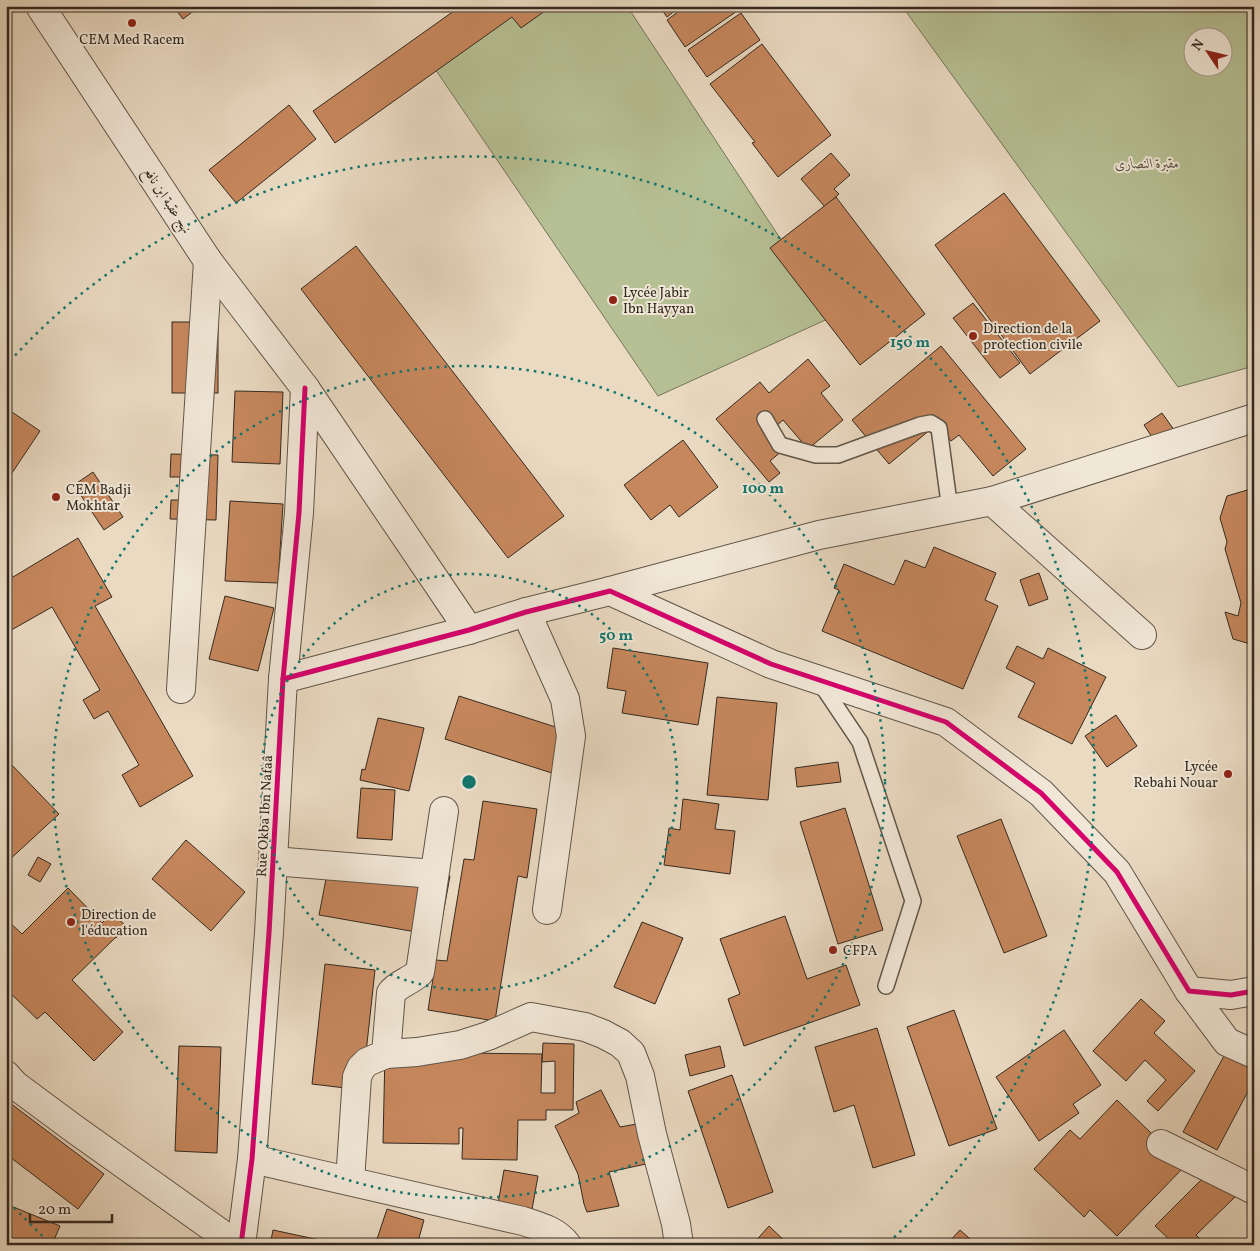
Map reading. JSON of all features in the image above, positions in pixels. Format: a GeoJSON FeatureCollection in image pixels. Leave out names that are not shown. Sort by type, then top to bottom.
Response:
{"type":"FeatureCollection","features":[{"type":"Feature","properties":{"kind":"street","name":"نهج عقبة ابن نافع"},"geometry":{"type":"LineString","coordinates":[[40,6],[208,261],[305,388],[469,630]]}},
{"type":"Feature","properties":{"kind":"street"},"geometry":{"type":"LineString","coordinates":[[181,689],[208,261]]}},
{"type":"Feature","properties":{"kind":"street","name":"Rue Okba Ibn Nafaâ"},"geometry":{"type":"LineString","coordinates":[[241,1245],[252,1159],[273,861],[283,679],[299,513],[305,388]]}},
{"type":"Feature","properties":{"kind":"street"},"geometry":{"type":"LineString","coordinates":[[283,679],[469,630],[526,612],[610,592],[819,535],[992,501],[1254,418]]}},
{"type":"Feature","properties":{"kind":"street"},"geometry":{"type":"LineString","coordinates":[[992,501],[1142,635]]}},
{"type":"Feature","properties":{"kind":"street"},"geometry":{"type":"LineString","coordinates":[[610,592],[772,664],[946,722],[1041,792],[1118,872],[1189,991],[1254,1075]]}},
{"type":"Feature","properties":{"kind":"street"},"geometry":{"type":"LineString","coordinates":[[526,612],[565,699],[571,736],[547,910]]}},
{"type":"Feature","properties":{"kind":"street"},"geometry":{"type":"LineString","coordinates":[[386,1054],[391,993],[396,986],[415,978],[420,972],[444,811]]}},
{"type":"Feature","properties":{"kind":"street"},"geometry":{"type":"LineString","coordinates":[[273,861],[434,874]]}},
{"type":"Feature","properties":{"kind":"street"},"geometry":{"type":"LineString","coordinates":[[1189,991],[1231,995],[1254,991]]}},
{"type":"Feature","properties":{"kind":"street"},"geometry":{"type":"LineString","coordinates":[[350,1181],[357,1077],[361,1068],[367,1062],[386,1054],[417,1052],[460,1045],[488,1036],[531,1017],[585,1028],[603,1034],[620,1043],[631,1053],[640,1076],[652,1134],[676,1224],[679,1245]]}},
{"type":"Feature","properties":{"kind":"street"},"geometry":{"type":"LineString","coordinates":[[1227,1042],[1254,1054]]}},
{"type":"Feature","properties":{"kind":"street"},"geometry":{"type":"LineString","coordinates":[[6,1075],[16,1085],[73,1128],[237,1245]]}},
{"type":"Feature","properties":{"kind":"street"},"geometry":{"type":"LineString","coordinates":[[1161,1144],[1254,1190]]}},
{"type":"Feature","properties":{"kind":"street"},"geometry":{"type":"LineString","coordinates":[[252,1159],[523,1221],[544,1228],[562,1238],[567,1245]]}},
{"type":"Feature","properties":{"kind":"lane"},"geometry":{"type":"LineString","coordinates":[[765,419],[780,445],[816,456],[838,455],[920,425],[931,423],[939,428],[950,510]]}},
{"type":"Feature","properties":{"kind":"lane"},"geometry":{"type":"LineString","coordinates":[[818,680],[860,742],[913,901],[886,986]]}},
{"type":"Feature","properties":{"kind":"green space"},"geometry":{"type":"Polygon","coordinates":[[[525,6],[627,6],[832,317],[658,396],[435,69],[525,6]]]}},
{"type":"Feature","properties":{"kind":"green space","name":"مقبرة النصارى"},"geometry":{"type":"Polygon","coordinates":[[[902,6],[1254,6],[1254,366],[1178,387],[902,6]]]}},
{"type":"Feature","properties":{"kind":"building"},"geometry":{"type":"Polygon","coordinates":[[[6,6],[21,6],[6,18],[6,6]]]}},
{"type":"Feature","properties":{"kind":"building"},"geometry":{"type":"Polygon","coordinates":[[[173,6],[200,6],[183,19],[173,6]]]}},
{"type":"Feature","properties":{"kind":"building"},"geometry":{"type":"Polygon","coordinates":[[[461,6],[552,6],[521,28],[512,17],[335,143],[313,111],[461,6]]]}},
{"type":"Feature","properties":{"kind":"building"},"geometry":{"type":"Polygon","coordinates":[[[659,6],[681,6],[667,17],[659,6]]]}},
{"type":"Feature","properties":{"kind":"building"},"geometry":{"type":"Polygon","coordinates":[[[686,6],[738,6],[740,9],[685,47],[667,20],[686,6]]]}},
{"type":"Feature","properties":{"kind":"building"},"geometry":{"type":"Polygon","coordinates":[[[741,13],[760,40],[707,77],[688,50],[741,13]]]}},
{"type":"Feature","properties":{"kind":"building"},"geometry":{"type":"Polygon","coordinates":[[[762,44],[831,135],[778,177],[752,143],[755,142],[710,84],[762,44]]]}},
{"type":"Feature","properties":{"kind":"building"},"geometry":{"type":"Polygon","coordinates":[[[289,105],[316,139],[236,203],[209,170],[289,105]]]}},
{"type":"Feature","properties":{"kind":"building"},"geometry":{"type":"Polygon","coordinates":[[[831,153],[850,175],[834,189],[839,194],[825,207],[801,179],[831,153]]]}},
{"type":"Feature","properties":{"kind":"building"},"geometry":{"type":"Polygon","coordinates":[[[1004,193],[1100,321],[1030,374],[935,245],[1004,193]]]}},
{"type":"Feature","properties":{"kind":"building"},"geometry":{"type":"Polygon","coordinates":[[[836,197],[925,314],[860,365],[770,248],[836,197]]]}},
{"type":"Feature","properties":{"kind":"building"},"geometry":{"type":"Polygon","coordinates":[[[356,246],[564,516],[508,558],[301,289],[356,246]]]}},
{"type":"Feature","properties":{"kind":"building"},"geometry":{"type":"Polygon","coordinates":[[[973,303],[1020,363],[1000,378],[953,318],[973,303]]]}},
{"type":"Feature","properties":{"kind":"building"},"geometry":{"type":"Polygon","coordinates":[[[172,322],[218,322],[218,393],[172,393],[172,322]]]}},
{"type":"Feature","properties":{"kind":"building"},"geometry":{"type":"Polygon","coordinates":[[[941,346],[1026,449],[993,476],[959,435],[951,441],[937,424],[889,464],[852,420],[941,346]]]}},
{"type":"Feature","properties":{"kind":"building"},"geometry":{"type":"Polygon","coordinates":[[[808,359],[830,386],[821,393],[843,420],[808,449],[783,420],[773,429],[788,446],[770,461],[780,473],[769,482],[716,419],[760,382],[769,393],[808,359]]]}},
{"type":"Feature","properties":{"kind":"building"},"geometry":{"type":"Polygon","coordinates":[[[235,391],[283,392],[280,464],[232,462],[235,391]]]}},
{"type":"Feature","properties":{"kind":"building"},"geometry":{"type":"Polygon","coordinates":[[[6,408],[40,431],[6,482],[6,408]]]}},
{"type":"Feature","properties":{"kind":"building"},"geometry":{"type":"Polygon","coordinates":[[[1162,413],[1177,434],[1158,446],[1144,425],[1162,413]]]}},
{"type":"Feature","properties":{"kind":"building"},"geometry":{"type":"Polygon","coordinates":[[[683,440],[718,487],[679,517],[670,505],[651,520],[624,485],[683,440]]]}},
{"type":"Feature","properties":{"kind":"building"},"geometry":{"type":"Polygon","coordinates":[[[171,454],[218,455],[216,520],[170,519],[171,500],[180,500],[181,477],[170,477],[171,454]]]}},
{"type":"Feature","properties":{"kind":"building"},"geometry":{"type":"Polygon","coordinates":[[[93,472],[123,517],[104,530],[74,485],[93,472]]]}},
{"type":"Feature","properties":{"kind":"building"},"geometry":{"type":"Polygon","coordinates":[[[1254,488],[1254,645],[1233,639],[1225,612],[1238,616],[1241,603],[1225,549],[1227,542],[1220,518],[1227,496],[1254,488]]]}},
{"type":"Feature","properties":{"kind":"building"},"geometry":{"type":"Polygon","coordinates":[[[230,501],[283,504],[278,583],[225,581],[230,501]]]}},
{"type":"Feature","properties":{"kind":"building"},"geometry":{"type":"Polygon","coordinates":[[[78,538],[112,597],[95,606],[193,776],[140,807],[122,775],[139,765],[108,711],[94,719],[83,700],[100,690],[52,607],[6,633],[6,573],[10,571],[13,577],[78,538]]]}},
{"type":"Feature","properties":{"kind":"building"},"geometry":{"type":"Polygon","coordinates":[[[934,547],[996,573],[985,600],[998,606],[963,689],[822,631],[839,590],[834,588],[844,564],[894,585],[905,560],[925,568],[934,547]]]}},
{"type":"Feature","properties":{"kind":"building"},"geometry":{"type":"Polygon","coordinates":[[[1039,573],[1048,599],[1029,606],[1020,580],[1039,573]]]}},
{"type":"Feature","properties":{"kind":"building"},"geometry":{"type":"Polygon","coordinates":[[[225,596],[274,608],[258,671],[209,659],[225,596]]]}},
{"type":"Feature","properties":{"kind":"building"},"geometry":{"type":"Polygon","coordinates":[[[1017,646],[1043,659],[1048,648],[1106,677],[1072,744],[1018,717],[1035,683],[1006,668],[1017,646]]]}},
{"type":"Feature","properties":{"kind":"building"},"geometry":{"type":"Polygon","coordinates":[[[613,648],[708,663],[698,725],[622,713],[626,691],[607,688],[613,648]]]}},
{"type":"Feature","properties":{"kind":"building"},"geometry":{"type":"Polygon","coordinates":[[[459,696],[568,731],[555,774],[445,739],[459,696]]]}},
{"type":"Feature","properties":{"kind":"building"},"geometry":{"type":"Polygon","coordinates":[[[717,697],[777,703],[768,800],[707,795],[717,697]]]}},
{"type":"Feature","properties":{"kind":"building"},"geometry":{"type":"Polygon","coordinates":[[[1116,715],[1137,746],[1107,767],[1085,736],[1116,715]]]}},
{"type":"Feature","properties":{"kind":"building"},"geometry":{"type":"Polygon","coordinates":[[[378,718],[424,728],[409,791],[360,780],[362,769],[365,770],[378,718]]]}},
{"type":"Feature","properties":{"kind":"building"},"geometry":{"type":"Polygon","coordinates":[[[9,762],[59,814],[6,863],[6,765],[9,762]]]}},
{"type":"Feature","properties":{"kind":"building"},"geometry":{"type":"Polygon","coordinates":[[[838,762],[841,782],[797,787],[795,768],[838,762]]]}},
{"type":"Feature","properties":{"kind":"building"},"geometry":{"type":"Polygon","coordinates":[[[361,788],[395,790],[392,840],[357,838],[361,788]]]}},
{"type":"Feature","properties":{"kind":"building"},"geometry":{"type":"Polygon","coordinates":[[[683,799],[719,804],[715,829],[735,831],[730,874],[664,865],[669,828],[680,830],[683,799]]]}},
{"type":"Feature","properties":{"kind":"building"},"geometry":{"type":"Polygon","coordinates":[[[483,801],[537,809],[527,878],[518,876],[495,1021],[428,1010],[436,960],[447,961],[464,859],[474,860],[483,801]]]}},
{"type":"Feature","properties":{"kind":"building"},"geometry":{"type":"Polygon","coordinates":[[[845,808],[883,930],[838,944],[800,822],[845,808]]]}},
{"type":"Feature","properties":{"kind":"building"},"geometry":{"type":"Polygon","coordinates":[[[1001,819],[1047,936],[1004,953],[957,836],[1001,819]]]}},
{"type":"Feature","properties":{"kind":"building"},"geometry":{"type":"Polygon","coordinates":[[[186,840],[245,892],[211,931],[152,879],[186,840]]]}},
{"type":"Feature","properties":{"kind":"building"},"geometry":{"type":"Polygon","coordinates":[[[38,857],[51,864],[40,882],[28,875],[38,857]]]}},
{"type":"Feature","properties":{"kind":"building"},"geometry":{"type":"Polygon","coordinates":[[[386,864],[450,876],[439,936],[319,915],[327,874],[382,884],[386,864]]]}},
{"type":"Feature","properties":{"kind":"building"},"geometry":{"type":"Polygon","coordinates":[[[68,888],[116,937],[72,980],[123,1032],[94,1061],[45,1012],[37,1019],[6,989],[6,919],[22,934],[68,888]]]}},
{"type":"Feature","properties":{"kind":"building"},"geometry":{"type":"Polygon","coordinates":[[[112,913],[127,927],[116,938],[101,924],[112,913]]]}},
{"type":"Feature","properties":{"kind":"building"},"geometry":{"type":"Polygon","coordinates":[[[785,916],[807,979],[846,965],[860,1005],[744,1046],[728,999],[740,994],[720,939],[785,916]]]}},
{"type":"Feature","properties":{"kind":"building"},"geometry":{"type":"Polygon","coordinates":[[[642,922],[683,938],[655,1004],[614,987],[642,922]]]}},
{"type":"Feature","properties":{"kind":"building"},"geometry":{"type":"Polygon","coordinates":[[[325,964],[375,970],[362,1090],[312,1084],[325,964]]]}},
{"type":"Feature","properties":{"kind":"building"},"geometry":{"type":"Polygon","coordinates":[[[1141,999],[1165,1021],[1154,1033],[1195,1071],[1158,1111],[1147,1101],[1166,1080],[1145,1060],[1126,1081],[1093,1051],[1141,999]]]}},
{"type":"Feature","properties":{"kind":"building"},"geometry":{"type":"Polygon","coordinates":[[[954,1010],[997,1129],[949,1146],[907,1027],[954,1010]]]}},
{"type":"Feature","properties":{"kind":"building"},"geometry":{"type":"Polygon","coordinates":[[[877,1028],[915,1155],[873,1168],[854,1105],[834,1112],[815,1047],[877,1028]]]}},
{"type":"Feature","properties":{"kind":"building"},"geometry":{"type":"Polygon","coordinates":[[[1064,1030],[1101,1085],[1073,1104],[1079,1113],[1039,1141],[996,1077],[1064,1030]]]}},
{"type":"Feature","properties":{"kind":"building"},"geometry":{"type":"Polygon","coordinates":[[[1232,1041],[1254,1052],[1254,1080],[1217,1150],[1183,1132],[1232,1041]]]}},
{"type":"Feature","properties":{"kind":"building"},"geometry":{"type":"Polygon","coordinates":[[[543,1043],[574,1044],[573,1110],[546,1110],[546,1120],[518,1120],[517,1160],[462,1159],[463,1128],[459,1128],[459,1144],[383,1143],[385,1052],[542,1054],[541,1093],[555,1093],[555,1061],[542,1062],[543,1043]]]}},
{"type":"Feature","properties":{"kind":"building"},"geometry":{"type":"Polygon","coordinates":[[[179,1046],[221,1047],[217,1153],[175,1151],[179,1046]]]}},
{"type":"Feature","properties":{"kind":"building"},"geometry":{"type":"Polygon","coordinates":[[[720,1046],[725,1067],[690,1076],[685,1055],[720,1046]]]}},
{"type":"Feature","properties":{"kind":"building"},"geometry":{"type":"Polygon","coordinates":[[[732,1075],[773,1192],[728,1208],[688,1091],[732,1075]]]}},
{"type":"Feature","properties":{"kind":"building"},"geometry":{"type":"Polygon","coordinates":[[[601,1090],[620,1127],[648,1122],[655,1162],[609,1172],[619,1206],[587,1212],[578,1174],[555,1126],[579,1113],[576,1102],[601,1090]]]}},
{"type":"Feature","properties":{"kind":"building"},"geometry":{"type":"Polygon","coordinates":[[[6,1100],[104,1174],[78,1209],[6,1154],[6,1100]]]}},
{"type":"Feature","properties":{"kind":"building"},"geometry":{"type":"Polygon","coordinates":[[[1117,1100],[1185,1166],[1117,1236],[1090,1210],[1084,1217],[1034,1169],[1070,1130],[1080,1139],[1117,1100]]]}},
{"type":"Feature","properties":{"kind":"building"},"geometry":{"type":"Polygon","coordinates":[[[1212,1169],[1237,1195],[1196,1235],[1206,1245],[1169,1245],[1172,1242],[1155,1226],[1212,1169]]]}},
{"type":"Feature","properties":{"kind":"building"},"geometry":{"type":"Polygon","coordinates":[[[504,1170],[538,1176],[531,1215],[497,1209],[504,1170]]]}},
{"type":"Feature","properties":{"kind":"building"},"geometry":{"type":"Polygon","coordinates":[[[6,1204],[60,1226],[52,1245],[6,1245],[6,1204]]]}},
{"type":"Feature","properties":{"kind":"building"},"geometry":{"type":"Polygon","coordinates":[[[387,1209],[424,1220],[417,1245],[375,1245],[387,1209]]]}},
{"type":"Feature","properties":{"kind":"building"},"geometry":{"type":"Polygon","coordinates":[[[769,1226],[789,1245],[752,1245],[769,1226]]]}},
{"type":"Feature","properties":{"kind":"building"},"geometry":{"type":"Polygon","coordinates":[[[273,1230],[343,1245],[270,1245],[273,1230]]]}},
{"type":"Feature","properties":{"kind":"building"},"geometry":{"type":"Polygon","coordinates":[[[960,1230],[977,1245],[946,1245],[960,1230]]]}},
{"type":"Feature","properties":{"kind":"cycle path"},"geometry":{"type":"LineString","coordinates":[[241,1245],[252,1159],[269,933],[283,679],[299,513],[305,388]]}},
{"type":"Feature","properties":{"kind":"cycle path"},"geometry":{"type":"LineString","coordinates":[[283,679],[469,630],[526,612],[610,591],[771,664],[946,722],[1041,793],[1117,872],[1189,991],[1231,995],[1254,991]]}},
{"type":"Feature","properties":{"kind":"place","name":"CEM Med Racem"},"geometry":{"type":"Point","coordinates":[132,23]}},
{"type":"Feature","properties":{"kind":"place","name":"Lycée Jabir Ibn Hayyan"},"geometry":{"type":"Point","coordinates":[613,300]}},
{"type":"Feature","properties":{"kind":"place","name":"Direction de la protection civile"},"geometry":{"type":"Point","coordinates":[973,336]}},
{"type":"Feature","properties":{"kind":"place","name":"CEM Badji Mokhtar"},"geometry":{"type":"Point","coordinates":[56,497]}},
{"type":"Feature","properties":{"kind":"place","name":"Lycée Rebahi Nouar"},"geometry":{"type":"Point","coordinates":[1228,774]}},
{"type":"Feature","properties":{"kind":"place","name":"Direction de l'éducation"},"geometry":{"type":"Point","coordinates":[71,922]}},
{"type":"Feature","properties":{"kind":"place","name":"CFPA"},"geometry":{"type":"Point","coordinates":[833,950]}}]}
